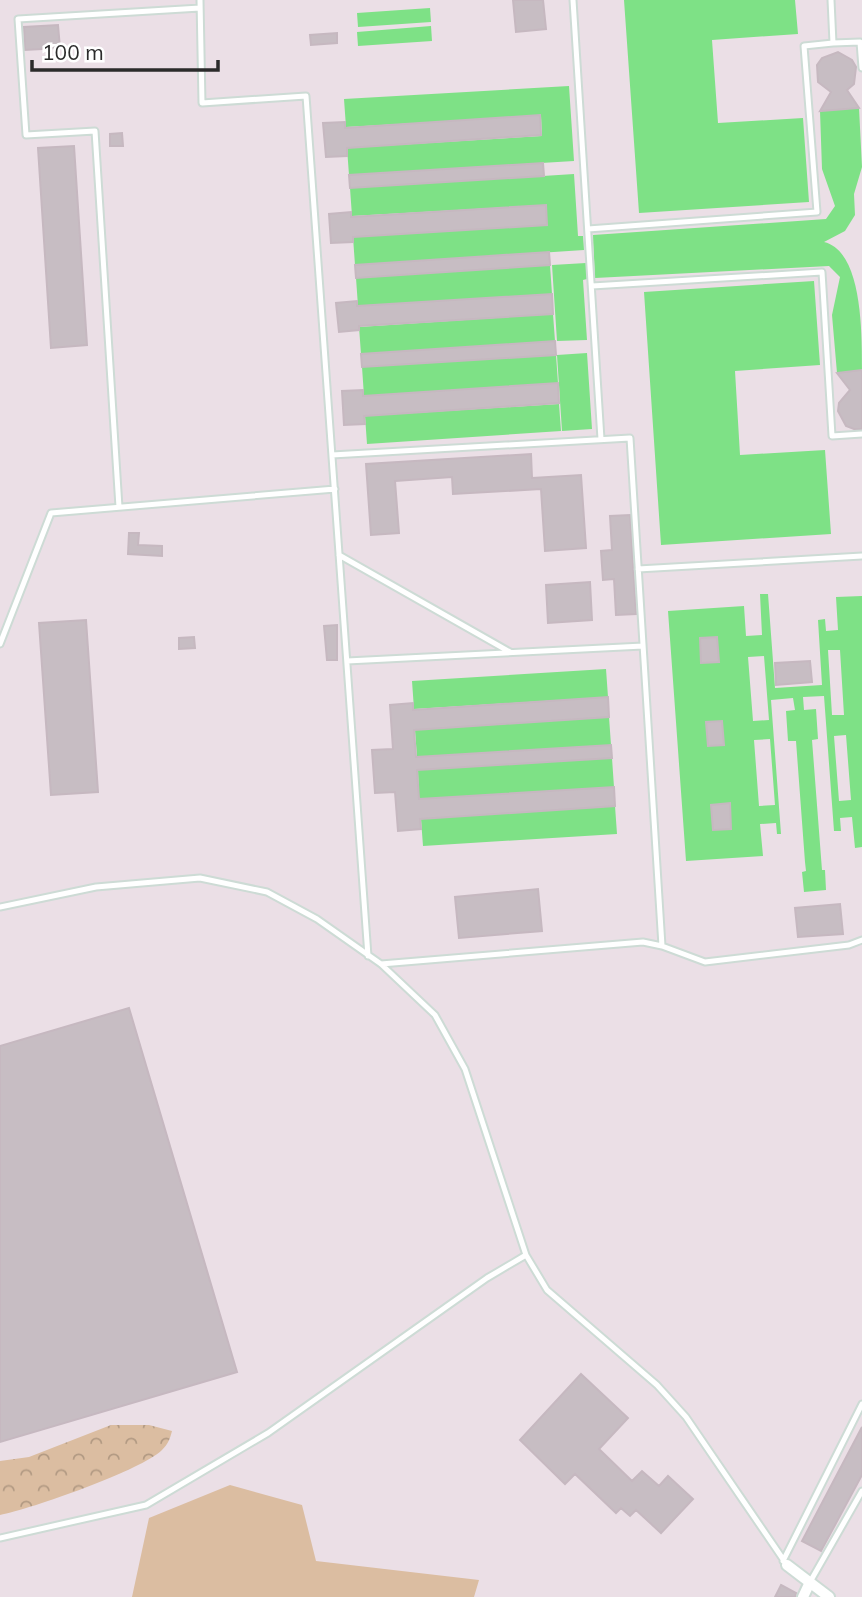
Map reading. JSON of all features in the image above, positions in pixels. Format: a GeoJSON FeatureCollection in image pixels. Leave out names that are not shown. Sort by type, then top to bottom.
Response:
{"type":"FeatureCollection","features":[{"type":"Feature","properties":{"kind":"street"},"geometry":{"type":"LineString","coordinates":[[785,1563],[829,1597]]}},
{"type":"Feature","properties":{"kind":"street"},"geometry":{"type":"LineString","coordinates":[[803,1597],[810,1582]]}},
{"type":"Feature","properties":{"kind":"lane"},"geometry":{"type":"LineString","coordinates":[[200,0],[202,103],[306,96],[368,956]]}},
{"type":"Feature","properties":{"kind":"lane"},"geometry":{"type":"LineString","coordinates":[[573,0],[601,439]]}},
{"type":"Feature","properties":{"kind":"lane"},"geometry":{"type":"LineString","coordinates":[[831,0],[834,44]]}},
{"type":"Feature","properties":{"kind":"lane"},"geometry":{"type":"LineString","coordinates":[[119,507],[95,131],[26,135],[19,19],[200,8]]}},
{"type":"Feature","properties":{"kind":"lane"},"geometry":{"type":"LineString","coordinates":[[588,229],[817,212],[804,46],[860,42],[862,68]]}},
{"type":"Feature","properties":{"kind":"lane"},"geometry":{"type":"LineString","coordinates":[[592,286],[821,272],[832,436],[862,434]]}},
{"type":"Feature","properties":{"kind":"lane"},"geometry":{"type":"LineString","coordinates":[[332,455],[629,438],[662,946]]}},
{"type":"Feature","properties":{"kind":"lane"},"geometry":{"type":"LineString","coordinates":[[0,644],[51,513],[335,489]]}},
{"type":"Feature","properties":{"kind":"lane"},"geometry":{"type":"LineString","coordinates":[[339,555],[512,653]]}},
{"type":"Feature","properties":{"kind":"lane"},"geometry":{"type":"LineString","coordinates":[[638,569],[862,556]]}},
{"type":"Feature","properties":{"kind":"lane"},"geometry":{"type":"LineString","coordinates":[[347,661],[643,646]]}},
{"type":"Feature","properties":{"kind":"lane"},"geometry":{"type":"LineString","coordinates":[[0,907],[96,887],[200,878],[267,892],[317,919],[381,964],[435,1015],[465,1069],[526,1255],[547,1290],[657,1385],[686,1416],[785,1563]]}},
{"type":"Feature","properties":{"kind":"lane"},"geometry":{"type":"LineString","coordinates":[[381,964],[643,942],[705,962],[849,945],[862,940]]}},
{"type":"Feature","properties":{"kind":"lane"},"geometry":{"type":"LineString","coordinates":[[0,1538],[146,1505],[268,1433],[487,1278],[526,1255]]}},
{"type":"Feature","properties":{"kind":"lane"},"geometry":{"type":"LineString","coordinates":[[785,1563],[862,1404]]}},
{"type":"Feature","properties":{"kind":"lane"},"geometry":{"type":"LineString","coordinates":[[810,1582],[862,1492]]}},
{"type":"Feature","properties":{"kind":"green space"},"geometry":{"type":"Polygon","coordinates":[[[111,1425],[149,1425],[172,1431],[162,1450],[133,1468],[60,1497],[0,1515],[0,1461],[29,1457],[111,1425]]]}},
{"type":"Feature","properties":{"kind":"green space"},"geometry":{"type":"Polygon","coordinates":[[[230,1485],[302,1505],[316,1561],[479,1580],[474,1597],[132,1597],[149,1518],[230,1485]]]}},
{"type":"Feature","properties":{"kind":"shaded area"},"geometry":{"type":"Polygon","coordinates":[[[624,0],[795,0],[798,34],[712,40],[718,123],[803,118],[809,202],[639,213],[624,0]]]}},
{"type":"Feature","properties":{"kind":"shaded area"},"geometry":{"type":"Polygon","coordinates":[[[430,8],[431,22],[358,27],[357,13],[430,8]]]}},
{"type":"Feature","properties":{"kind":"shaded area"},"geometry":{"type":"Polygon","coordinates":[[[431,26],[432,41],[358,46],[357,32],[431,26]]]}},
{"type":"Feature","properties":{"kind":"shaded area"},"geometry":{"type":"Polygon","coordinates":[[[569,86],[574,161],[349,175],[347,148],[542,136],[541,116],[346,127],[344,99],[569,86]]]}},
{"type":"Feature","properties":{"kind":"shaded area"},"geometry":{"type":"Polygon","coordinates":[[[859,108],[862,167],[854,194],[855,215],[845,231],[824,242],[837,248],[853,276],[860,314],[862,370],[837,373],[832,315],[840,277],[829,266],[595,278],[593,235],[826,219],[835,206],[822,169],[820,111],[859,108]]]}},
{"type":"Feature","properties":{"kind":"shaded area"},"geometry":{"type":"Polygon","coordinates":[[[574,174],[578,236],[583,236],[584,250],[355,265],[353,237],[547,224],[545,205],[352,216],[350,188],[574,174]]]}},
{"type":"Feature","properties":{"kind":"shaded area"},"geometry":{"type":"Polygon","coordinates":[[[586,263],[587,279],[583,280],[587,340],[557,341],[552,265],[586,263]]]}},
{"type":"Feature","properties":{"kind":"shaded area"},"geometry":{"type":"Polygon","coordinates":[[[550,265],[552,294],[358,306],[356,278],[550,265]]]}},
{"type":"Feature","properties":{"kind":"shaded area"},"geometry":{"type":"Polygon","coordinates":[[[814,281],[820,365],[735,371],[740,455],[825,450],[831,534],[661,545],[644,292],[814,281]]]}},
{"type":"Feature","properties":{"kind":"shaded area"},"geometry":{"type":"Polygon","coordinates":[[[553,314],[555,341],[361,354],[359,327],[553,314]]]}},
{"type":"Feature","properties":{"kind":"shaded area"},"geometry":{"type":"Polygon","coordinates":[[[587,353],[592,429],[562,431],[557,355],[587,353]]]}},
{"type":"Feature","properties":{"kind":"shaded area"},"geometry":{"type":"Polygon","coordinates":[[[556,355],[558,383],[364,396],[362,367],[556,355]]]}},
{"type":"Feature","properties":{"kind":"shaded area"},"geometry":{"type":"Polygon","coordinates":[[[559,404],[561,431],[367,444],[365,416],[559,404]]]}},
{"type":"Feature","properties":{"kind":"shaded area"},"geometry":{"type":"Polygon","coordinates":[[[760,594],[768,594],[775,688],[822,685],[818,620],[825,619],[826,631],[838,630],[836,597],[862,596],[862,847],[855,848],[852,817],[840,818],[841,831],[834,831],[824,696],[803,697],[804,710],[816,709],[818,739],[812,740],[822,870],[825,870],[826,890],[804,892],[802,872],[806,871],[796,741],[788,741],[786,711],[795,710],[793,698],[771,700],[781,834],[777,834],[776,823],[760,824],[763,856],[686,861],[668,611],[744,606],[746,636],[762,635],[760,594]],[[828,650],[832,715],[844,715],[840,650],[828,650]],[[764,656],[748,657],[753,721],[769,720],[764,656]],[[846,735],[834,736],[839,801],[851,800],[846,735]],[[770,739],[754,740],[759,806],[775,805],[770,739]]]}},
{"type":"Feature","properties":{"kind":"shaded area"},"geometry":{"type":"Polygon","coordinates":[[[606,669],[608,697],[414,709],[412,681],[606,669]]]}},
{"type":"Feature","properties":{"kind":"shaded area"},"geometry":{"type":"Polygon","coordinates":[[[609,717],[611,745],[417,757],[415,730],[609,717]]]}},
{"type":"Feature","properties":{"kind":"shaded area"},"geometry":{"type":"Polygon","coordinates":[[[612,758],[614,787],[419,799],[418,770],[612,758]]]}},
{"type":"Feature","properties":{"kind":"shaded area"},"geometry":{"type":"Polygon","coordinates":[[[615,806],[617,834],[423,846],[421,819],[615,806]]]}},
{"type":"Feature","properties":{"kind":"building"},"geometry":{"type":"Polygon","coordinates":[[[513,0],[543,0],[546,29],[516,32],[513,0]]]}},
{"type":"Feature","properties":{"kind":"building"},"geometry":{"type":"Polygon","coordinates":[[[58,25],[60,48],[25,50],[24,27],[58,25]]]}},
{"type":"Feature","properties":{"kind":"building"},"geometry":{"type":"Polygon","coordinates":[[[337,33],[337,43],[311,45],[310,35],[337,33]]]}},
{"type":"Feature","properties":{"kind":"building"},"geometry":{"type":"Polygon","coordinates":[[[838,52],[852,60],[856,67],[854,84],[847,90],[859,108],[820,111],[831,92],[818,82],[817,65],[822,58],[838,52]]]}},
{"type":"Feature","properties":{"kind":"building"},"geometry":{"type":"Polygon","coordinates":[[[540,115],[541,135],[347,148],[347,156],[326,157],[323,123],[345,122],[345,128],[540,115]]]}},
{"type":"Feature","properties":{"kind":"building"},"geometry":{"type":"Polygon","coordinates":[[[122,133],[123,146],[110,146],[110,134],[122,133]]]}},
{"type":"Feature","properties":{"kind":"building"},"geometry":{"type":"Polygon","coordinates":[[[74,146],[87,345],[51,348],[38,148],[74,146]]]}},
{"type":"Feature","properties":{"kind":"building"},"geometry":{"type":"Polygon","coordinates":[[[543,163],[544,176],[350,188],[349,175],[543,163]]]}},
{"type":"Feature","properties":{"kind":"building"},"geometry":{"type":"Polygon","coordinates":[[[546,205],[547,225],[353,237],[353,242],[331,243],[329,214],[351,212],[351,217],[546,205]]]}},
{"type":"Feature","properties":{"kind":"building"},"geometry":{"type":"Polygon","coordinates":[[[549,252],[550,265],[356,278],[355,265],[549,252]]]}},
{"type":"Feature","properties":{"kind":"building"},"geometry":{"type":"Polygon","coordinates":[[[552,294],[553,314],[359,326],[359,330],[339,332],[336,303],[357,301],[357,306],[552,294]]]}},
{"type":"Feature","properties":{"kind":"building"},"geometry":{"type":"Polygon","coordinates":[[[555,341],[556,355],[362,367],[361,354],[555,341]]]}},
{"type":"Feature","properties":{"kind":"building"},"geometry":{"type":"Polygon","coordinates":[[[862,370],[862,429],[854,429],[846,426],[838,411],[839,403],[850,390],[837,373],[862,370]]]}},
{"type":"Feature","properties":{"kind":"building"},"geometry":{"type":"Polygon","coordinates":[[[558,383],[559,403],[364,416],[365,424],[344,425],[342,391],[363,390],[363,396],[558,383]]]}},
{"type":"Feature","properties":{"kind":"building"},"geometry":{"type":"Polygon","coordinates":[[[531,454],[532,478],[581,475],[586,548],[545,551],[541,489],[453,494],[452,477],[395,481],[399,533],[371,535],[366,464],[531,454]]]}},
{"type":"Feature","properties":{"kind":"building"},"geometry":{"type":"Polygon","coordinates":[[[630,515],[636,614],[616,615],[614,579],[603,580],[601,551],[612,550],[610,516],[630,515]]]}},
{"type":"Feature","properties":{"kind":"building"},"geometry":{"type":"Polygon","coordinates":[[[129,533],[139,533],[138,545],[162,546],[162,556],[128,554],[129,533]]]}},
{"type":"Feature","properties":{"kind":"building"},"geometry":{"type":"Polygon","coordinates":[[[590,582],[592,620],[548,623],[546,585],[590,582]]]}},
{"type":"Feature","properties":{"kind":"building"},"geometry":{"type":"Polygon","coordinates":[[[86,620],[98,792],[51,795],[39,623],[86,620]]]}},
{"type":"Feature","properties":{"kind":"building"},"geometry":{"type":"Polygon","coordinates":[[[337,625],[337,660],[327,660],[324,626],[337,625]]]}},
{"type":"Feature","properties":{"kind":"building"},"geometry":{"type":"Polygon","coordinates":[[[194,637],[195,648],[179,649],[179,638],[194,637]]]}},
{"type":"Feature","properties":{"kind":"building"},"geometry":{"type":"Polygon","coordinates":[[[717,637],[719,662],[701,663],[700,638],[717,637]]]}},
{"type":"Feature","properties":{"kind":"building"},"geometry":{"type":"Polygon","coordinates":[[[810,661],[812,682],[776,685],[775,663],[810,661]]]}},
{"type":"Feature","properties":{"kind":"building"},"geometry":{"type":"Polygon","coordinates":[[[608,697],[609,717],[414,730],[416,757],[611,745],[612,758],[417,770],[419,799],[614,787],[615,806],[420,819],[421,829],[398,831],[395,792],[375,793],[372,750],[393,749],[390,705],[413,703],[413,710],[608,697]]]}},
{"type":"Feature","properties":{"kind":"building"},"geometry":{"type":"Polygon","coordinates":[[[722,721],[724,745],[708,746],[706,722],[722,721]]]}},
{"type":"Feature","properties":{"kind":"building"},"geometry":{"type":"Polygon","coordinates":[[[730,803],[731,829],[713,830],[711,805],[730,803]]]}},
{"type":"Feature","properties":{"kind":"building"},"geometry":{"type":"Polygon","coordinates":[[[538,889],[542,931],[459,938],[455,897],[538,889]]]}},
{"type":"Feature","properties":{"kind":"building"},"geometry":{"type":"Polygon","coordinates":[[[840,904],[843,934],[798,937],[795,908],[840,904]]]}},
{"type":"Feature","properties":{"kind":"building"},"geometry":{"type":"Polygon","coordinates":[[[129,1008],[237,1372],[0,1442],[0,1046],[129,1008]]]}},
{"type":"Feature","properties":{"kind":"building"},"geometry":{"type":"Polygon","coordinates":[[[581,1374],[628,1418],[599,1449],[632,1481],[642,1471],[659,1486],[668,1476],[693,1499],[661,1533],[636,1510],[630,1516],[621,1508],[616,1513],[575,1474],[565,1484],[520,1440],[581,1374]]]}},
{"type":"Feature","properties":{"kind":"building"},"geometry":{"type":"Polygon","coordinates":[[[862,1427],[862,1475],[821,1551],[802,1541],[862,1427]]]}},
{"type":"Feature","properties":{"kind":"building"},"geometry":{"type":"Polygon","coordinates":[[[781,1585],[796,1593],[795,1597],[775,1597],[781,1585]]]}}]}
